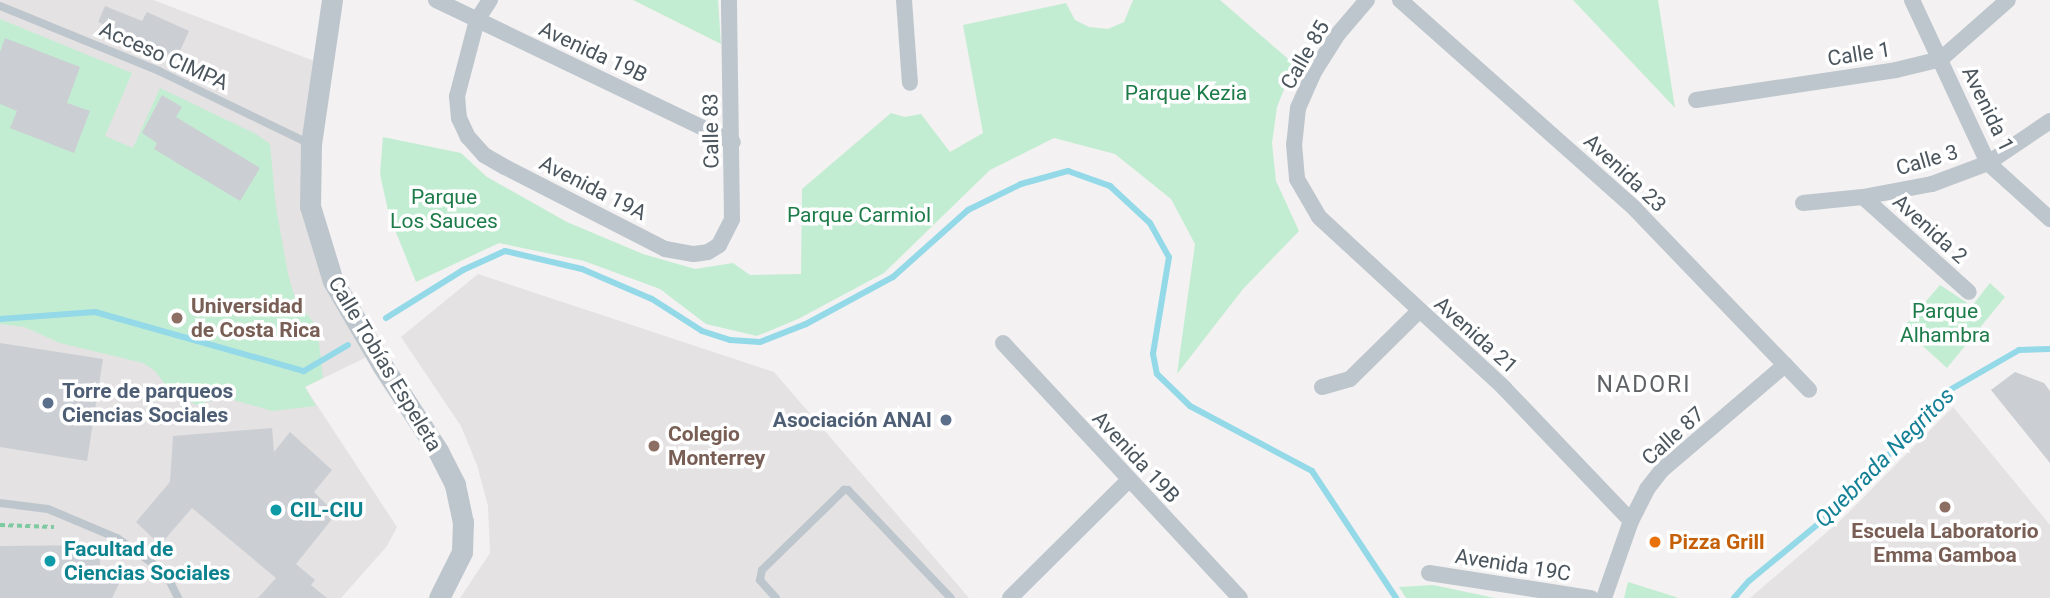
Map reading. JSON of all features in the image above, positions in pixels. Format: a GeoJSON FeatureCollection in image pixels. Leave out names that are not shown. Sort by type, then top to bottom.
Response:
{"type":"FeatureCollection","features":[{"type":"Feature","properties":{"kind":"street","name":"Calle Tobías Espeleta"},"geometry":{"type":"LineString","coordinates":[[332,0],[311,144],[310,206],[333,281],[382,365],[438,451],[454,485],[463,523],[462,552],[439,598]]}},
{"type":"Feature","properties":{"kind":"street","name":"Avenida 19B"},"geometry":{"type":"LineString","coordinates":[[436,0],[733,142]]}},
{"type":"Feature","properties":{"kind":"street"},"geometry":{"type":"LineString","coordinates":[[477,20],[490,0]]}},
{"type":"Feature","properties":{"kind":"street","name":"Calle 83"},"geometry":{"type":"LineString","coordinates":[[708,252],[727,234],[732,219],[729,0]]}},
{"type":"Feature","properties":{"kind":"street"},"geometry":{"type":"LineString","coordinates":[[904,0],[910,83]]}},
{"type":"Feature","properties":{"kind":"street","name":"Calle 85"},"geometry":{"type":"LineString","coordinates":[[1297,179],[1294,144],[1298,108],[1314,72],[1338,34],[1367,0]]}},
{"type":"Feature","properties":{"kind":"street","name":"Avenida 23"},"geometry":{"type":"LineString","coordinates":[[1399,0],[1636,209],[1809,390]]}},
{"type":"Feature","properties":{"kind":"street","name":"Avenida 1"},"geometry":{"type":"LineString","coordinates":[[1912,0],[1988,163],[2050,219]]}},
{"type":"Feature","properties":{"kind":"street","name":"Calle 1"},"geometry":{"type":"LineString","coordinates":[[1696,100],[1896,70],[1941,59],[2008,0]]}},
{"type":"Feature","properties":{"kind":"street","name":"Avenida 19A"},"geometry":{"type":"LineString","coordinates":[[477,20],[457,96],[459,118],[468,138],[484,155],[665,248],[694,254],[708,252]]}},
{"type":"Feature","properties":{"kind":"street","name":"Calle 3"},"geometry":{"type":"LineString","coordinates":[[1803,203],[1863,197],[1932,184],[1988,163],[2050,121]]}},
{"type":"Feature","properties":{"kind":"street","name":"Avenida 21"},"geometry":{"type":"LineString","coordinates":[[1297,179],[1319,217],[1504,388],[1631,521]]}},
{"type":"Feature","properties":{"kind":"street","name":"Avenida 2"},"geometry":{"type":"LineString","coordinates":[[1863,197],[1969,292]]}},
{"type":"Feature","properties":{"kind":"street"},"geometry":{"type":"LineString","coordinates":[[1322,387],[1350,379],[1419,311]]}},
{"type":"Feature","properties":{"kind":"street","name":"Avenida 19B"},"geometry":{"type":"LineString","coordinates":[[1003,343],[1240,598]]}},
{"type":"Feature","properties":{"kind":"street","name":"Calle 87"},"geometry":{"type":"LineString","coordinates":[[1604,598],[1631,521],[1647,488],[1662,470],[1785,365]]}},
{"type":"Feature","properties":{"kind":"street"},"geometry":{"type":"LineString","coordinates":[[1010,598],[1129,480]]}},
{"type":"Feature","properties":{"kind":"street","name":"Avenida 19C"},"geometry":{"type":"LineString","coordinates":[[1429,573],[1591,598]]}},
{"type":"Feature","properties":{"kind":"lane","name":"Acceso CIMPA"},"geometry":{"type":"LineString","coordinates":[[0,6],[159,71],[311,144]]}},
{"type":"Feature","properties":{"kind":"lane"},"geometry":{"type":"LineString","coordinates":[[776,598],[760,580],[762,570],[844,490],[848,490],[951,598]]}},
{"type":"Feature","properties":{"kind":"lane"},"geometry":{"type":"LineString","coordinates":[[0,503],[48,509],[117,538],[155,565],[169,580],[178,598]]}},
{"type":"Feature","properties":{"kind":"path"},"geometry":{"type":"LineString","coordinates":[[0,525],[66,530]]}},
{"type":"Feature","properties":{"kind":"shaded area","name":"Universidad de Costa Rica"},"geometry":{"type":"Polygon","coordinates":[[[0,0],[153,0],[325,65],[310,206],[373,354],[305,387],[397,527],[387,546],[341,598],[0,598],[0,0]]]}},
{"type":"Feature","properties":{"kind":"shaded area","name":"Colegio Monterrey"},"geometry":{"type":"Polygon","coordinates":[[[478,274],[774,372],[969,598],[460,598],[490,553],[488,506],[477,465],[461,426],[401,337],[478,274]]]}},
{"type":"Feature","properties":{"kind":"shaded area","name":"Escuela Laboratorio Emma Gamboa"},"geometry":{"type":"Polygon","coordinates":[[[1953,407],[2050,525],[2050,598],[1750,598],[1840,521],[1953,407]]]}},
{"type":"Feature","properties":{"kind":"green space"},"geometry":{"type":"Polygon","coordinates":[[[633,0],[718,0],[721,44],[633,0]]]}},
{"type":"Feature","properties":{"kind":"green space"},"geometry":{"type":"Polygon","coordinates":[[[1133,0],[1220,0],[1294,64],[1277,107],[1272,143],[1276,181],[1299,231],[1243,289],[1177,374],[1195,244],[1171,199],[1115,154],[1054,138],[990,170],[884,273],[798,319],[757,336],[706,324],[660,289],[584,261],[499,243],[416,282],[389,215],[380,174],[383,137],[461,153],[487,177],[567,222],[643,254],[695,269],[733,263],[750,275],[801,274],[802,189],[891,113],[905,117],[921,114],[950,152],[983,133],[963,25],[1066,3],[1075,20],[1089,27],[1108,29],[1124,22],[1133,0]]]}},
{"type":"Feature","properties":{"kind":"green space"},"geometry":{"type":"Polygon","coordinates":[[[1573,0],[1658,0],[1675,108],[1573,0]]]}},
{"type":"Feature","properties":{"kind":"green space"},"geometry":{"type":"Polygon","coordinates":[[[0,19],[132,73],[105,136],[133,148],[160,88],[256,134],[270,144],[276,207],[288,274],[296,302],[317,326],[323,378],[305,387],[316,406],[272,411],[223,397],[197,405],[171,392],[155,371],[143,363],[60,343],[24,327],[0,324],[0,19]]]}},
{"type":"Feature","properties":{"kind":"green space","name":"Parque Alhambra"},"geometry":{"type":"Polygon","coordinates":[[[1990,283],[2005,297],[1947,368],[1903,328],[1940,285],[1972,306],[1990,283]]]}},
{"type":"Feature","properties":{"kind":"green space"},"geometry":{"type":"Polygon","coordinates":[[[1628,582],[1679,598],[1624,598],[1628,582]]]}},
{"type":"Feature","properties":{"kind":"green space"},"geometry":{"type":"Polygon","coordinates":[[[1433,585],[1495,598],[1406,598],[1399,587],[1433,585]]]}},
{"type":"Feature","properties":{"kind":"building"},"geometry":{"type":"Polygon","coordinates":[[[105,6],[142,21],[147,12],[189,31],[175,62],[133,42],[135,38],[98,22],[105,6]]]}},
{"type":"Feature","properties":{"kind":"building"},"geometry":{"type":"Polygon","coordinates":[[[5,38],[80,67],[67,103],[90,111],[74,153],[10,128],[17,111],[0,104],[0,52],[5,38]]]}},
{"type":"Feature","properties":{"kind":"building"},"geometry":{"type":"Polygon","coordinates":[[[162,95],[182,107],[176,117],[260,168],[240,201],[154,149],[157,143],[142,133],[162,95]]]}},
{"type":"Feature","properties":{"kind":"building","name":"Torre de parqueos Ciencias Sociales"},"geometry":{"type":"Polygon","coordinates":[[[0,343],[103,359],[87,461],[0,447],[0,343]]]}},
{"type":"Feature","properties":{"kind":"building"},"geometry":{"type":"Polygon","coordinates":[[[2015,372],[2044,383],[2050,391],[2050,463],[1991,390],[2015,372]]]}},
{"type":"Feature","properties":{"kind":"building","name":"CIL-CIU"},"geometry":{"type":"Polygon","coordinates":[[[272,428],[274,452],[290,432],[332,470],[314,492],[336,514],[296,564],[315,580],[311,585],[327,598],[258,598],[276,578],[192,508],[160,545],[136,522],[170,482],[173,436],[272,428]]]}},
{"type":"Feature","properties":{"kind":"building","name":"Facultad de Ciencias Sociales"},"geometry":{"type":"Polygon","coordinates":[[[100,545],[100,572],[120,582],[112,598],[0,598],[0,546],[100,545]]]}},
{"type":"Feature","properties":{"kind":"waterway","name":"Quebrada Negritos"},"geometry":{"type":"LineString","coordinates":[[386,318],[463,270],[505,251],[582,269],[652,299],[702,331],[730,340],[760,342],[806,324],[893,277],[968,210],[1021,184],[1068,171],[1110,186],[1150,223],[1169,257],[1153,354],[1157,374],[1190,406],[1312,471],[1396,598]]}},
{"type":"Feature","properties":{"kind":"waterway","name":"Quebrada Negritos"},"geometry":{"type":"LineString","coordinates":[[0,319],[95,312],[304,371],[348,345]]}},
{"type":"Feature","properties":{"kind":"waterway","name":"Quebrada Negritos"},"geometry":{"type":"LineString","coordinates":[[1734,598],[1749,581],[1846,501],[1948,391],[2019,350],[2050,349]]}},
{"type":"Feature","properties":{"kind":"place","name":"Universidad de Costa Rica"},"geometry":{"type":"Point","coordinates":[177,318]}},
{"type":"Feature","properties":{"kind":"place","name":"Torre de parqueos Ciencias Sociales"},"geometry":{"type":"Point","coordinates":[48,403]}},
{"type":"Feature","properties":{"kind":"place","name":"Asociación ANAI"},"geometry":{"type":"Point","coordinates":[946,420]}},
{"type":"Feature","properties":{"kind":"place","name":"Colegio Monterrey"},"geometry":{"type":"Point","coordinates":[654,446]}},
{"type":"Feature","properties":{"kind":"place","name":"Escuela Laboratorio Emma Gamboa"},"geometry":{"type":"Point","coordinates":[1945,507]}},
{"type":"Feature","properties":{"kind":"place","name":"CIL-CIU"},"geometry":{"type":"Point","coordinates":[276,510]}},
{"type":"Feature","properties":{"kind":"place","name":"Pizza Grill"},"geometry":{"type":"Point","coordinates":[1655,542]}},
{"type":"Feature","properties":{"kind":"place","name":"Facultad de Ciencias Sociales"},"geometry":{"type":"Point","coordinates":[50,561]}},
{"type":"Feature","properties":{"kind":"district","name":"NADORI"},"geometry":{"type":"Point","coordinates":[1644,385]}},
{"type":"Feature","properties":{"kind":"park label","name":"Parque Kezia"},"geometry":{"type":"Point","coordinates":[1186,93]}},
{"type":"Feature","properties":{"kind":"park label","name":"Parque Los Sauces"},"geometry":{"type":"Point","coordinates":[444,209]}},
{"type":"Feature","properties":{"kind":"park label","name":"Parque Carmiol"},"geometry":{"type":"Point","coordinates":[859,215]}}]}
